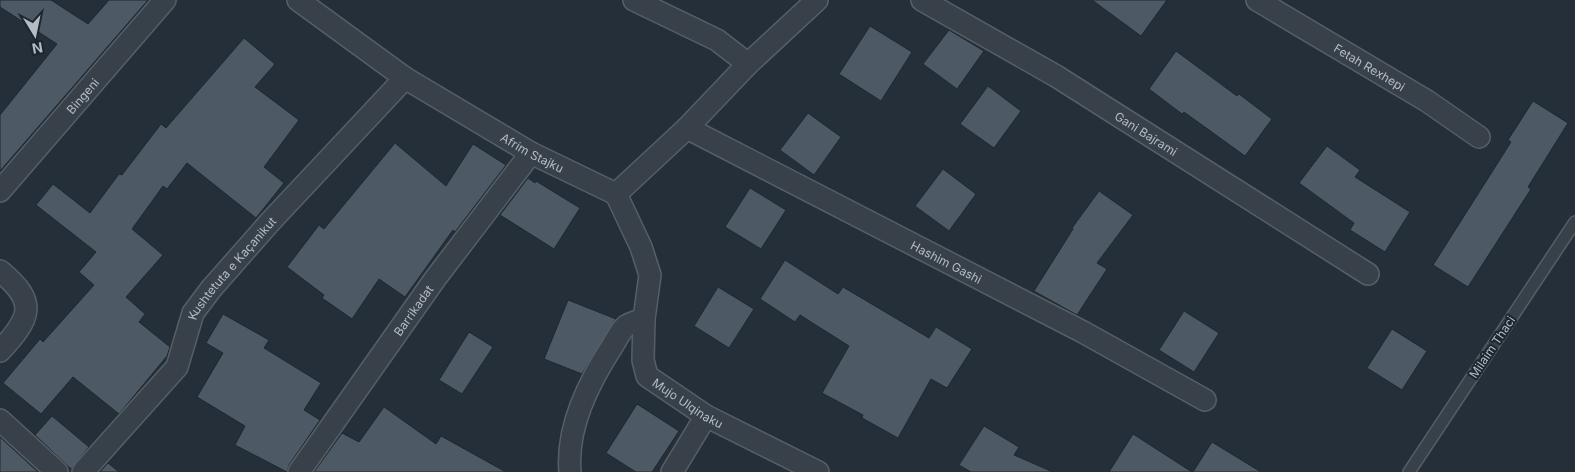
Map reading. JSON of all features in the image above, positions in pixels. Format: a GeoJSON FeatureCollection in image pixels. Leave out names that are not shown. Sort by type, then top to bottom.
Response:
{"type":"FeatureCollection","features":[{"type":"Feature","properties":{"kind":"street","name":"Bingeni"},"geometry":{"type":"LineString","coordinates":[[0,191],[165,0]]}},
{"type":"Feature","properties":{"kind":"street","name":"Afrim Stajku"},"geometry":{"type":"LineString","coordinates":[[298,0],[405,78],[531,153],[616,194]]}},
{"type":"Feature","properties":{"kind":"street"},"geometry":{"type":"LineString","coordinates":[[634,0],[717,40],[748,64]]}},
{"type":"Feature","properties":{"kind":"street"},"geometry":{"type":"LineString","coordinates":[[616,194],[687,128],[748,64],[817,0]]}},
{"type":"Feature","properties":{"kind":"street","name":"Gani Bajrami"},"geometry":{"type":"LineString","coordinates":[[922,0],[1056,76],[1368,274]]}},
{"type":"Feature","properties":{"kind":"street","name":"Fetah Rexhepi"},"geometry":{"type":"LineString","coordinates":[[1257,0],[1427,101],[1479,137]]}},
{"type":"Feature","properties":{"kind":"street","name":"Kushtetuta e Kaçanikut"},"geometry":{"type":"LineString","coordinates":[[83,472],[177,368],[194,313],[211,289],[270,222],[405,78]]}},
{"type":"Feature","properties":{"kind":"street","name":"Hashim Gashi"},"geometry":{"type":"LineString","coordinates":[[687,128],[1084,332],[1205,400]]}},
{"type":"Feature","properties":{"kind":"street","name":"Barrikadat"},"geometry":{"type":"LineString","coordinates":[[299,472],[435,279],[531,153]]}},
{"type":"Feature","properties":{"kind":"street","name":"Mujo Ulqinaku"},"geometry":{"type":"LineString","coordinates":[[616,194],[641,247],[650,276],[644,319],[643,360],[647,376],[706,416],[816,472]]}},
{"type":"Feature","properties":{"kind":"street"},"geometry":{"type":"LineString","coordinates":[[0,271],[20,291],[26,307],[24,322],[0,351]]}},
{"type":"Feature","properties":{"kind":"street"},"geometry":{"type":"LineString","coordinates":[[570,472],[569,458],[585,394],[625,326],[644,319]]}},
{"type":"Feature","properties":{"kind":"street"},"geometry":{"type":"LineString","coordinates":[[672,472],[706,416]]}},
{"type":"Feature","properties":{"kind":"street"},"geometry":{"type":"LineString","coordinates":[[0,420],[57,472]]}},
{"type":"Feature","properties":{"kind":"lane","name":"Milaim Thaci"},"geometry":{"type":"LineString","coordinates":[[1409,472],[1575,222]]}},
{"type":"Feature","properties":{"kind":"building"},"geometry":{"type":"Polygon","coordinates":[[[0,0],[51,0],[88,24],[109,0],[148,0],[0,171],[0,115],[57,44],[0,7],[0,0]]]}},
{"type":"Feature","properties":{"kind":"building"},"geometry":{"type":"Polygon","coordinates":[[[1092,0],[1167,0],[1141,36],[1092,0]]]}},
{"type":"Feature","properties":{"kind":"building"},"geometry":{"type":"Polygon","coordinates":[[[870,26],[912,52],[881,101],[839,74],[870,26]]]}},
{"type":"Feature","properties":{"kind":"building"},"geometry":{"type":"Polygon","coordinates":[[[949,30],[984,51],[957,89],[923,64],[949,30]]]}},
{"type":"Feature","properties":{"kind":"building"},"geometry":{"type":"Polygon","coordinates":[[[244,38],[275,64],[255,87],[299,120],[264,167],[284,183],[256,218],[187,163],[167,189],[163,186],[132,229],[163,255],[126,297],[145,314],[139,322],[170,347],[167,356],[119,414],[73,377],[41,414],[3,383],[40,339],[43,342],[94,285],[79,272],[96,252],[36,205],[53,184],[90,213],[119,174],[122,175],[161,124],[166,128],[244,38]]]}},
{"type":"Feature","properties":{"kind":"building"},"geometry":{"type":"Polygon","coordinates":[[[1176,51],[1272,119],[1245,156],[1184,112],[1182,114],[1149,89],[1176,51]]]}},
{"type":"Feature","properties":{"kind":"building"},"geometry":{"type":"Polygon","coordinates":[[[988,86],[1021,111],[994,148],[960,124],[988,86]]]}},
{"type":"Feature","properties":{"kind":"building"},"geometry":{"type":"Polygon","coordinates":[[[1533,101],[1568,123],[1528,187],[1531,189],[1468,287],[1433,265],[1511,142],[1508,140],[1533,101]]]}},
{"type":"Feature","properties":{"kind":"building"},"geometry":{"type":"Polygon","coordinates":[[[808,113],[841,137],[814,175],[780,150],[808,113]]]}},
{"type":"Feature","properties":{"kind":"building"},"geometry":{"type":"Polygon","coordinates":[[[395,143],[446,186],[473,144],[506,165],[455,232],[453,230],[405,297],[379,279],[352,319],[322,298],[324,295],[287,267],[319,225],[324,229],[395,143]]]}},
{"type":"Feature","properties":{"kind":"building"},"geometry":{"type":"Polygon","coordinates":[[[1327,146],[1360,170],[1355,177],[1410,212],[1385,252],[1350,230],[1354,223],[1299,183],[1327,146]]]}},
{"type":"Feature","properties":{"kind":"building"},"geometry":{"type":"Polygon","coordinates":[[[943,169],[976,194],[949,231],[915,206],[943,169]]]}},
{"type":"Feature","properties":{"kind":"building"},"geometry":{"type":"Polygon","coordinates":[[[528,178],[580,208],[554,249],[500,215],[528,178]]]}},
{"type":"Feature","properties":{"kind":"building"},"geometry":{"type":"Polygon","coordinates":[[[750,188],[786,210],[761,249],[725,227],[750,188]]]}},
{"type":"Feature","properties":{"kind":"building"},"geometry":{"type":"Polygon","coordinates":[[[1099,191],[1133,215],[1097,263],[1107,269],[1077,315],[1034,291],[1072,228],[1099,191]]]}},
{"type":"Feature","properties":{"kind":"building"},"geometry":{"type":"Polygon","coordinates":[[[785,260],[838,294],[843,287],[929,338],[936,327],[972,349],[947,388],[931,379],[898,438],[862,418],[863,415],[822,393],[849,346],[800,315],[795,322],[760,299],[785,260]]]}},
{"type":"Feature","properties":{"kind":"building"},"geometry":{"type":"Polygon","coordinates":[[[718,287],[754,309],[729,348],[694,326],[718,287]]]}},
{"type":"Feature","properties":{"kind":"building"},"geometry":{"type":"Polygon","coordinates":[[[568,300],[616,319],[582,374],[544,359],[568,300]]]}},
{"type":"Feature","properties":{"kind":"building"},"geometry":{"type":"Polygon","coordinates":[[[1184,311],[1219,333],[1194,372],[1159,350],[1184,311]]]}},
{"type":"Feature","properties":{"kind":"building"},"geometry":{"type":"Polygon","coordinates":[[[223,314],[269,340],[264,348],[321,383],[304,410],[320,420],[289,465],[287,472],[235,445],[245,426],[197,397],[223,353],[206,343],[223,314]]]}},
{"type":"Feature","properties":{"kind":"building"},"geometry":{"type":"Polygon","coordinates":[[[1392,329],[1427,351],[1402,390],[1367,368],[1392,329]]]}},
{"type":"Feature","properties":{"kind":"building"},"geometry":{"type":"Polygon","coordinates":[[[469,332],[493,347],[462,394],[439,380],[469,332]]]}},
{"type":"Feature","properties":{"kind":"building"},"geometry":{"type":"Polygon","coordinates":[[[637,404],[679,431],[652,472],[636,472],[606,453],[637,404]]]}},
{"type":"Feature","properties":{"kind":"building"},"geometry":{"type":"Polygon","coordinates":[[[384,407],[436,444],[441,436],[506,472],[314,472],[342,433],[359,442],[384,407]]]}},
{"type":"Feature","properties":{"kind":"building"},"geometry":{"type":"Polygon","coordinates":[[[52,416],[89,447],[71,469],[35,435],[52,416]]]}},
{"type":"Feature","properties":{"kind":"building"},"geometry":{"type":"Polygon","coordinates":[[[984,426],[1019,447],[1014,455],[1053,472],[971,472],[959,465],[984,426]]]}},
{"type":"Feature","properties":{"kind":"building"},"geometry":{"type":"Polygon","coordinates":[[[1133,434],[1192,472],[1109,472],[1133,434]]]}},
{"type":"Feature","properties":{"kind":"building"},"geometry":{"type":"Polygon","coordinates":[[[0,437],[38,472],[0,472],[0,437]]]}},
{"type":"Feature","properties":{"kind":"building"},"geometry":{"type":"Polygon","coordinates":[[[1212,442],[1261,472],[1193,472],[1212,442]]]}},
{"type":"Feature","properties":{"kind":"building"},"geometry":{"type":"Polygon","coordinates":[[[108,463],[119,472],[100,472],[108,463]]]}}]}
